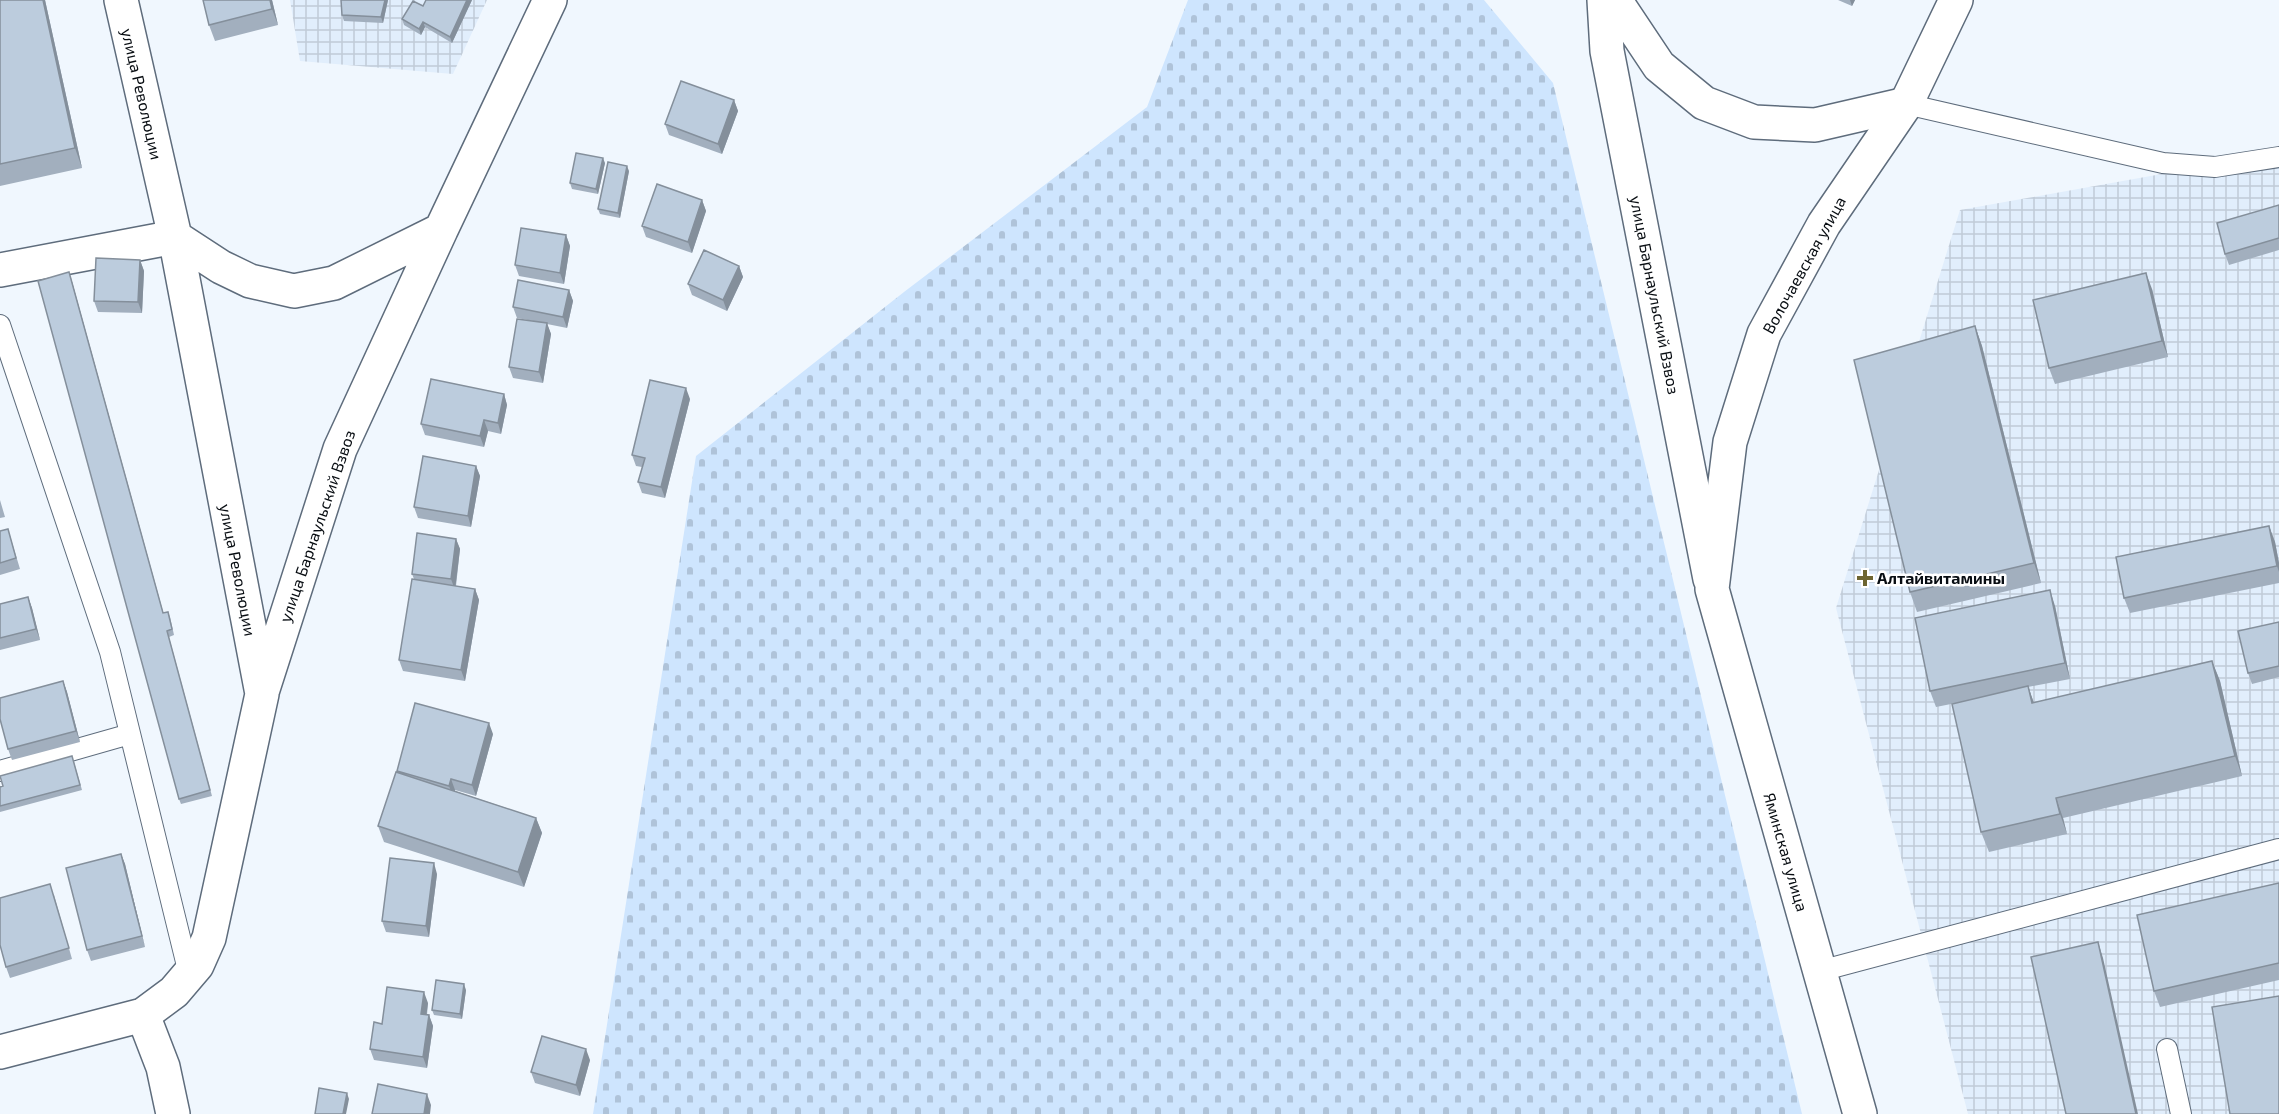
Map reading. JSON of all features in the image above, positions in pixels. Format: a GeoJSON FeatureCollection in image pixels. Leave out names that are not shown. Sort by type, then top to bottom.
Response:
{"type":"FeatureCollection","features":[{"type":"Feature","properties":{"kind":"main road","name":"улица Революции"},"geometry":{"type":"LineString","coordinates":[[121,0],[175,237],[262,694],[209,938],[197,965],[174,992],[143,1016]]}},
{"type":"Feature","properties":{"kind":"main road","name":"улица Барнаульский Взвоз"},"geometry":{"type":"LineString","coordinates":[[262,694],[340,448],[550,0]]}},
{"type":"Feature","properties":{"kind":"main road","name":"улица Барнаульский Взвоз"},"geometry":{"type":"LineString","coordinates":[[1604,0],[1606,51],[1712,589]]}},
{"type":"Feature","properties":{"kind":"main road"},"geometry":{"type":"LineString","coordinates":[[1615,0],[1659,66],[1704,103],[1754,122],[1815,125],[1906,104]]}},
{"type":"Feature","properties":{"kind":"main road","name":"Волочаевская улица"},"geometry":{"type":"LineString","coordinates":[[1712,589],[1730,442],[1764,334],[1824,224],[1906,104],[1956,0]]}},
{"type":"Feature","properties":{"kind":"main road"},"geometry":{"type":"LineString","coordinates":[[0,270],[175,237],[221,267],[250,281],[294,291],[334,283],[441,230]]}},
{"type":"Feature","properties":{"kind":"main road","name":"Яминская улица"},"geometry":{"type":"LineString","coordinates":[[1712,589],[1860,1114]]}},
{"type":"Feature","properties":{"kind":"main road"},"geometry":{"type":"LineString","coordinates":[[0,1052],[143,1016],[164,1067],[173,1114]]}},
{"type":"Feature","properties":{"kind":"lane"},"geometry":{"type":"LineString","coordinates":[[1906,104],[2163,163],[2215,167],[2279,157]]}},
{"type":"Feature","properties":{"kind":"lane"},"geometry":{"type":"LineString","coordinates":[[0,325],[110,652],[189,974]]}},
{"type":"Feature","properties":{"kind":"lane"},"geometry":{"type":"LineString","coordinates":[[0,771],[130,734]]}},
{"type":"Feature","properties":{"kind":"lane"},"geometry":{"type":"LineString","coordinates":[[1820,971],[2279,849]]}},
{"type":"Feature","properties":{"kind":"lane"},"geometry":{"type":"LineString","coordinates":[[2167,1049],[2181,1114]]}},
{"type":"Feature","properties":{"kind":"shaded area"},"geometry":{"type":"Polygon","coordinates":[[[290,0],[487,0],[453,74],[300,61],[290,0]]]}},
{"type":"Feature","properties":{"kind":"shaded area"},"geometry":{"type":"Polygon","coordinates":[[[2279,153],[2279,1114],[1968,1114],[1836,608],[1960,210],[2279,153]]]}},
{"type":"Feature","properties":{"kind":"green space"},"geometry":{"type":"Polygon","coordinates":[[[1188,0],[1484,0],[1553,83],[1802,1114],[593,1114],[696,456],[904,292],[1147,107],[1188,0]]]}},
{"type":"Feature","properties":{"kind":"building"},"geometry":{"type":"Polygon","coordinates":[[[0,0],[43,0],[75,148],[0,164],[0,0]]]}},
{"type":"Feature","properties":{"kind":"building"},"geometry":{"type":"Polygon","coordinates":[[[203,0],[270,0],[272,9],[209,25],[203,0]]]}},
{"type":"Feature","properties":{"kind":"building"},"geometry":{"type":"Polygon","coordinates":[[[341,0],[385,0],[381,17],[342,15],[341,0]]]}},
{"type":"Feature","properties":{"kind":"building"},"geometry":{"type":"Polygon","coordinates":[[[426,0],[467,0],[450,37],[423,22],[419,29],[402,19],[413,1],[423,6],[426,0]]]}},
{"type":"Feature","properties":{"kind":"building"},"geometry":{"type":"Polygon","coordinates":[[[681,81],[734,100],[718,144],[665,124],[681,81]]]}},
{"type":"Feature","properties":{"kind":"building"},"geometry":{"type":"Polygon","coordinates":[[[576,153],[603,158],[596,189],[570,183],[576,153]]]}},
{"type":"Feature","properties":{"kind":"building"},"geometry":{"type":"Polygon","coordinates":[[[608,162],[627,166],[618,213],[598,209],[608,162]]]}},
{"type":"Feature","properties":{"kind":"building"},"geometry":{"type":"Polygon","coordinates":[[[657,184],[702,200],[688,242],[642,226],[657,184]]]}},
{"type":"Feature","properties":{"kind":"building"},"geometry":{"type":"Polygon","coordinates":[[[2279,205],[2279,238],[2225,254],[2217,223],[2279,205]]]}},
{"type":"Feature","properties":{"kind":"building"},"geometry":{"type":"Polygon","coordinates":[[[521,228],[566,235],[560,273],[515,265],[521,228]]]}},
{"type":"Feature","properties":{"kind":"building"},"geometry":{"type":"Polygon","coordinates":[[[704,250],[739,266],[723,300],[688,284],[704,250]]]}},
{"type":"Feature","properties":{"kind":"building"},"geometry":{"type":"Polygon","coordinates":[[[96,258],[140,260],[138,302],[94,301],[96,258]]]}},
{"type":"Feature","properties":{"kind":"building"},"geometry":{"type":"Polygon","coordinates":[[[69,272],[163,613],[168,612],[172,629],[167,631],[210,790],[179,799],[38,281],[69,272]]]}},
{"type":"Feature","properties":{"kind":"building"},"geometry":{"type":"Polygon","coordinates":[[[2146,273],[2162,341],[2049,368],[2033,300],[2146,273]]]}},
{"type":"Feature","properties":{"kind":"building"},"geometry":{"type":"Polygon","coordinates":[[[518,280],[569,290],[563,317],[513,307],[518,280]]]}},
{"type":"Feature","properties":{"kind":"building"},"geometry":{"type":"Polygon","coordinates":[[[517,319],[547,323],[539,372],[509,367],[517,319]]]}},
{"type":"Feature","properties":{"kind":"building"},"geometry":{"type":"Polygon","coordinates":[[[1975,326],[2034,563],[1910,592],[1854,360],[1975,326]]]}},
{"type":"Feature","properties":{"kind":"building"},"geometry":{"type":"Polygon","coordinates":[[[431,379],[504,394],[498,423],[484,420],[480,436],[421,424],[431,379]]]}},
{"type":"Feature","properties":{"kind":"building"},"geometry":{"type":"Polygon","coordinates":[[[650,380],[686,388],[661,487],[638,482],[645,458],[632,455],[650,380]]]}},
{"type":"Feature","properties":{"kind":"building"},"geometry":{"type":"Polygon","coordinates":[[[423,456],[476,466],[468,516],[414,507],[423,456]]]}},
{"type":"Feature","properties":{"kind":"building"},"geometry":{"type":"Polygon","coordinates":[[[2269,526],[2277,566],[2124,598],[2116,557],[2269,526]]]}},
{"type":"Feature","properties":{"kind":"building"},"geometry":{"type":"Polygon","coordinates":[[[8,529],[16,558],[0,563],[0,531],[8,529]]]}},
{"type":"Feature","properties":{"kind":"building"},"geometry":{"type":"Polygon","coordinates":[[[417,533],[456,539],[451,579],[412,574],[417,533]]]}},
{"type":"Feature","properties":{"kind":"building"},"geometry":{"type":"Polygon","coordinates":[[[412,579],[475,589],[461,670],[399,660],[412,579]]]}},
{"type":"Feature","properties":{"kind":"building"},"geometry":{"type":"Polygon","coordinates":[[[2050,590],[2065,663],[1930,691],[1915,618],[2050,590]]]}},
{"type":"Feature","properties":{"kind":"building"},"geometry":{"type":"Polygon","coordinates":[[[28,597],[36,629],[0,638],[0,604],[28,597]]]}},
{"type":"Feature","properties":{"kind":"building"},"geometry":{"type":"Polygon","coordinates":[[[2279,622],[2279,666],[2248,673],[2238,631],[2279,622]]]}},
{"type":"Feature","properties":{"kind":"building"},"geometry":{"type":"Polygon","coordinates":[[[2212,661],[2235,756],[2056,798],[2060,814],[1981,832],[1952,704],[2028,686],[2032,703],[2212,661]]]}},
{"type":"Feature","properties":{"kind":"building"},"geometry":{"type":"Polygon","coordinates":[[[63,681],[76,731],[8,749],[0,719],[0,698],[63,681]]]}},
{"type":"Feature","properties":{"kind":"building"},"geometry":{"type":"Polygon","coordinates":[[[415,703],[489,723],[472,785],[451,779],[449,786],[397,771],[415,703]]]}},
{"type":"Feature","properties":{"kind":"building"},"geometry":{"type":"Polygon","coordinates":[[[72,756],[80,785],[0,806],[0,787],[3,786],[0,776],[72,756]]]}},
{"type":"Feature","properties":{"kind":"building"},"geometry":{"type":"Polygon","coordinates":[[[396,772],[536,818],[518,872],[378,826],[396,772]]]}},
{"type":"Feature","properties":{"kind":"building"},"geometry":{"type":"Polygon","coordinates":[[[121,854],[142,936],[87,950],[66,868],[121,854]]]}},
{"type":"Feature","properties":{"kind":"building"},"geometry":{"type":"Polygon","coordinates":[[[390,858],[434,863],[426,926],[382,921],[390,858]]]}},
{"type":"Feature","properties":{"kind":"building"},"geometry":{"type":"Polygon","coordinates":[[[2279,883],[2279,963],[2154,991],[2137,915],[2279,883]]]}},
{"type":"Feature","properties":{"kind":"building"},"geometry":{"type":"Polygon","coordinates":[[[50,884],[69,948],[6,967],[0,945],[0,898],[50,884]]]}},
{"type":"Feature","properties":{"kind":"building"},"geometry":{"type":"Polygon","coordinates":[[[2098,942],[2136,1114],[2066,1114],[2031,957],[2098,942]]]}},
{"type":"Feature","properties":{"kind":"building"},"geometry":{"type":"Polygon","coordinates":[[[436,980],[464,984],[460,1014],[432,1010],[436,980]]]}},
{"type":"Feature","properties":{"kind":"building"},"geometry":{"type":"Polygon","coordinates":[[[387,987],[424,992],[421,1014],[429,1015],[423,1057],[370,1049],[374,1022],[382,1024],[387,987]]]}},
{"type":"Feature","properties":{"kind":"building"},"geometry":{"type":"Polygon","coordinates":[[[2279,996],[2279,1114],[2230,1114],[2212,1007],[2279,996]]]}},
{"type":"Feature","properties":{"kind":"building"},"geometry":{"type":"Polygon","coordinates":[[[542,1036],[586,1049],[576,1085],[531,1072],[542,1036]]]}},
{"type":"Feature","properties":{"kind":"building"},"geometry":{"type":"Polygon","coordinates":[[[378,1084],[427,1094],[424,1114],[372,1114],[378,1084]]]}},
{"type":"Feature","properties":{"kind":"building"},"geometry":{"type":"Polygon","coordinates":[[[319,1088],[347,1093],[343,1114],[315,1114],[319,1088]]]}},
{"type":"Feature","properties":{"kind":"place","name":"Алтайвитамины"},"geometry":{"type":"Point","coordinates":[1865,578]}}]}
